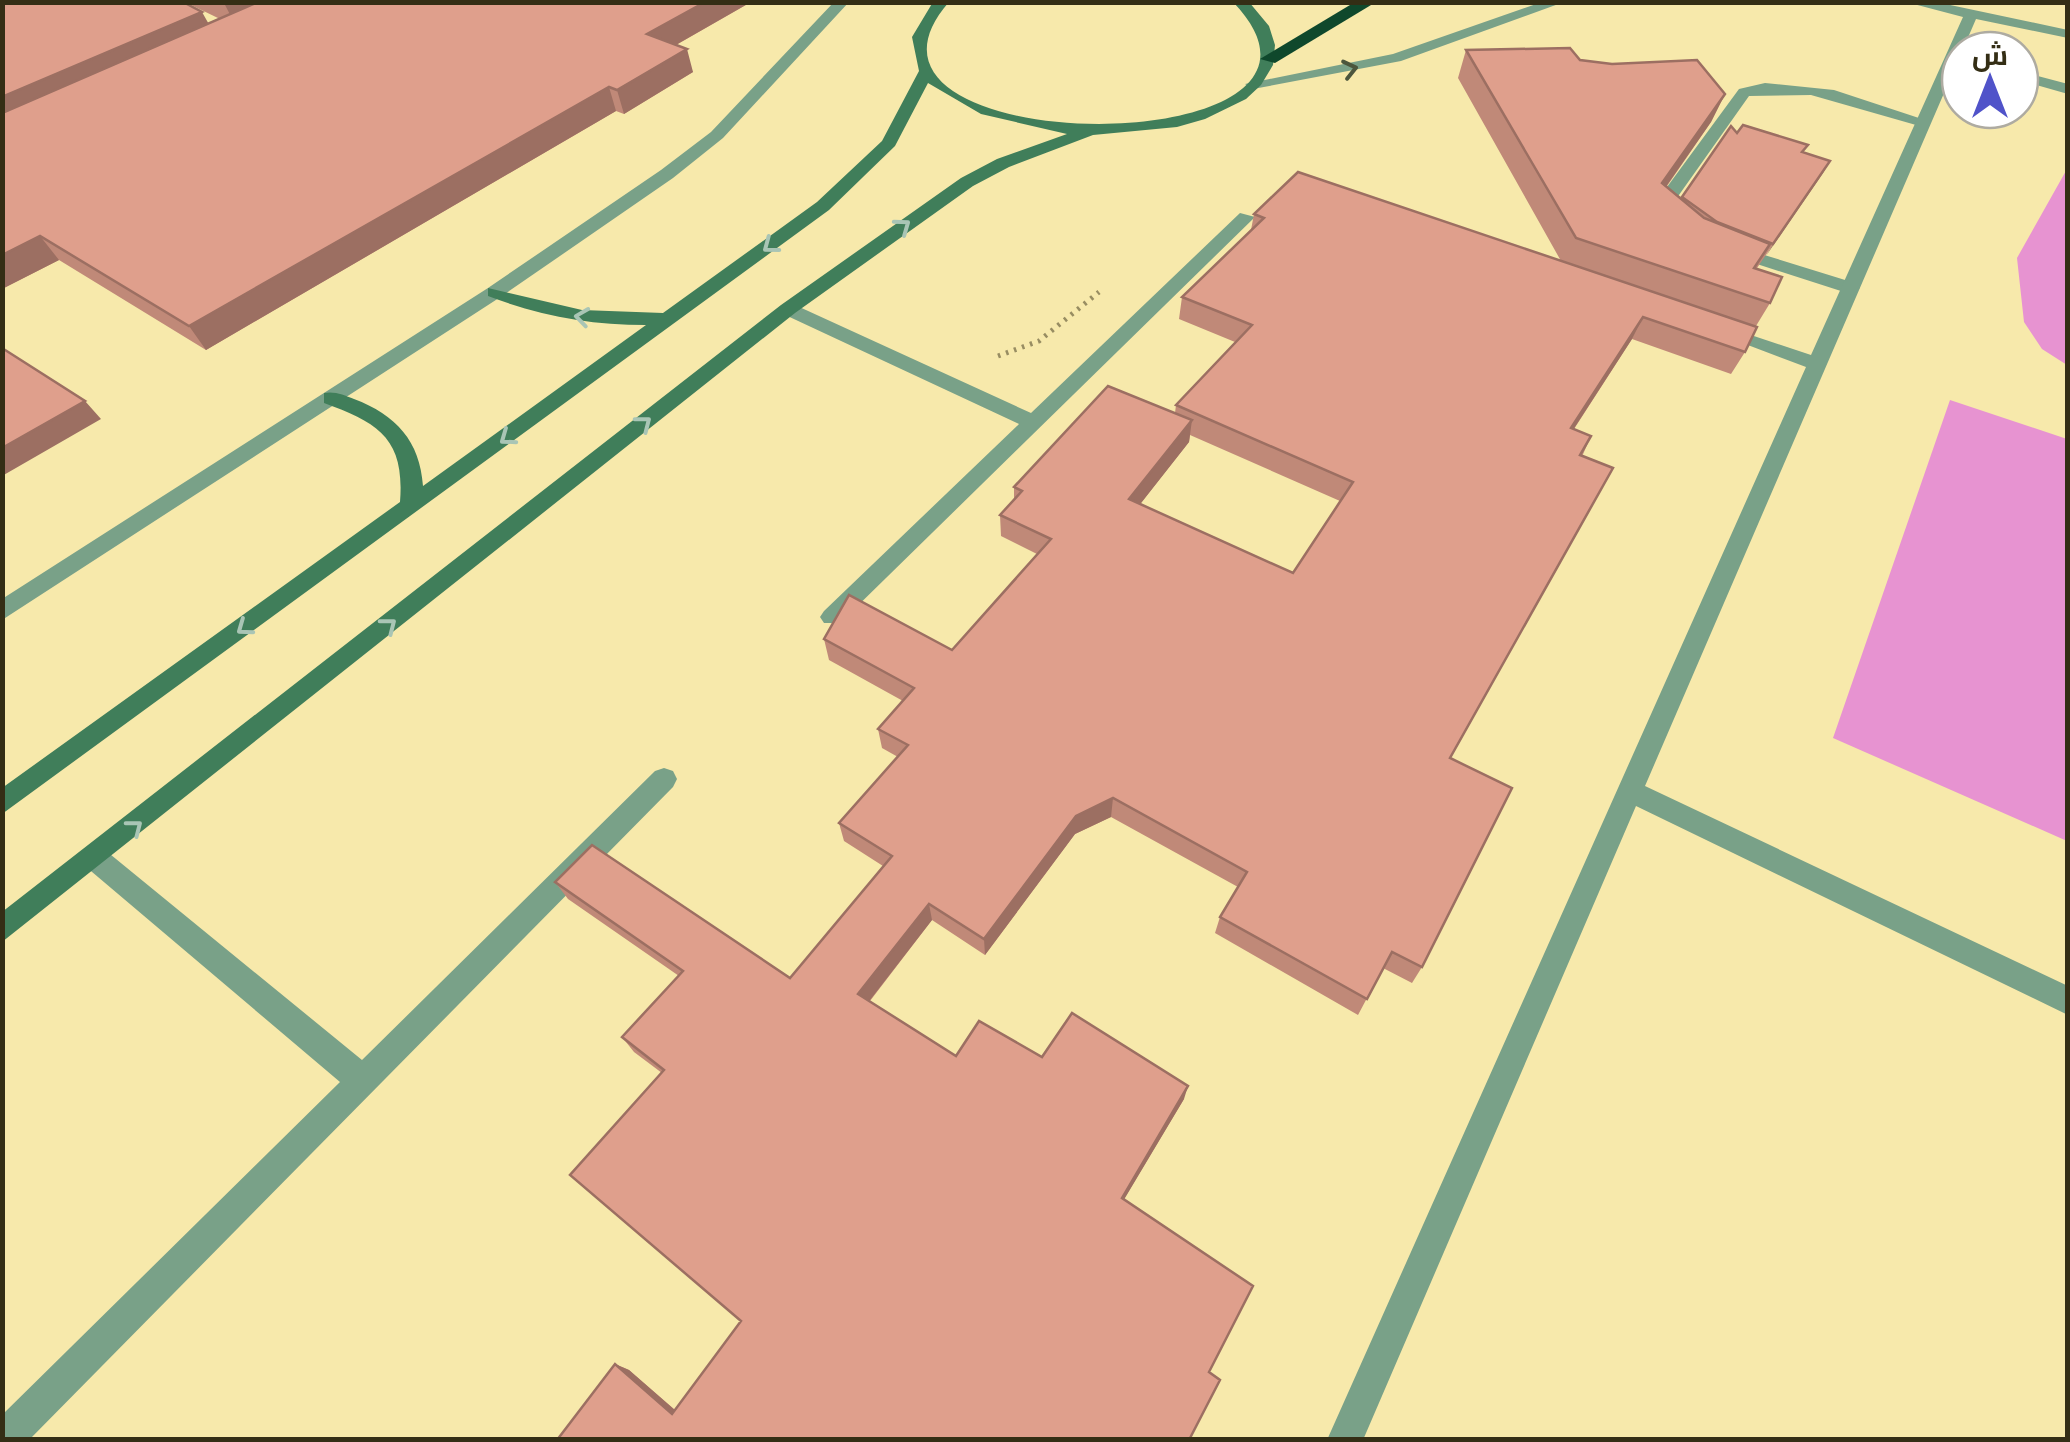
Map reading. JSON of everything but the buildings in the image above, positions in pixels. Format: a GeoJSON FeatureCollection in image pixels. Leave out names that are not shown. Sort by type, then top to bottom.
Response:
{"type":"FeatureCollection","features":[{"type":"Feature","properties":{"kind":"highway"},"geometry":{"type":"LineString","coordinates":[[1268,59],[1368,2]]}},
{"type":"Feature","properties":{"kind":"main road"},"geometry":{"type":"LineString","coordinates":[[942,2],[925,17],[916,44],[925,72],[952,95],[989,113],[1036,126],[1090,131],[1141,128],[1188,119],[1226,104],[1253,84],[1268,59],[1267,34],[1248,5]]}},
{"type":"Feature","properties":{"kind":"main road"},"geometry":{"type":"LineString","coordinates":[[2,803],[672,319],[857,176],[889,142],[912,106],[925,72]]}},
{"type":"Feature","properties":{"kind":"main road"},"geometry":{"type":"LineString","coordinates":[[2,929],[788,309],[967,182],[1004,163],[1090,131]]}},
{"type":"Feature","properties":{"kind":"main road"},"geometry":{"type":"LineString","coordinates":[[495,292],[523,304],[592,319],[672,319]]}},
{"type":"Feature","properties":{"kind":"main road"},"geometry":{"type":"LineString","coordinates":[[331,398],[378,418],[408,449],[414,476],[411,508]]}},
{"type":"Feature","properties":{"kind":"street"},"geometry":{"type":"LineString","coordinates":[[2,611],[495,292],[668,174],[717,135],[842,2]]}},
{"type":"Feature","properties":{"kind":"street"},"geometry":{"type":"LineString","coordinates":[[1253,84],[1396,58],[1557,2]]}},
{"type":"Feature","properties":{"kind":"street"},"geometry":{"type":"LineString","coordinates":[[1912,2],[2068,34]]}},
{"type":"Feature","properties":{"kind":"street"},"geometry":{"type":"LineString","coordinates":[[1345,1440],[1971,14]]}},
{"type":"Feature","properties":{"kind":"street"},"geometry":{"type":"LineString","coordinates":[[2040,82],[2068,89]]}},
{"type":"Feature","properties":{"kind":"street"},"geometry":{"type":"LineString","coordinates":[[1678,230],[1662,211],[1664,202],[1744,92],[1759,87],[1802,90],[1924,122]]}},
{"type":"Feature","properties":{"kind":"street"},"geometry":{"type":"LineString","coordinates":[[832,617],[1246,217]]}},
{"type":"Feature","properties":{"kind":"street"},"geometry":{"type":"LineString","coordinates":[[1711,243],[1850,288]]}},
{"type":"Feature","properties":{"kind":"street"},"geometry":{"type":"LineString","coordinates":[[788,309],[1033,422]]}},
{"type":"Feature","properties":{"kind":"street"},"geometry":{"type":"LineString","coordinates":[[1706,326],[1817,364]]}},
{"type":"Feature","properties":{"kind":"street"},"geometry":{"type":"LineString","coordinates":[[3,1440],[664,779]]}},
{"type":"Feature","properties":{"kind":"street"},"geometry":{"type":"LineString","coordinates":[[1630,791],[2068,1001]]}},
{"type":"Feature","properties":{"kind":"street"},"geometry":{"type":"LineString","coordinates":[[95,858],[362,1080]]}},
{"type":"Feature","properties":{"kind":"path"},"geometry":{"type":"LineString","coordinates":[[983,354],[1014,356],[1105,287]]}},
{"type":"Feature","properties":{"kind":"shaded area"},"geometry":{"type":"Polygon","coordinates":[[[2067,169],[2067,365],[2042,349],[2024,322],[2017,258],[2067,169]]]}},
{"type":"Feature","properties":{"kind":"shaded area"},"geometry":{"type":"Polygon","coordinates":[[[1950,400],[2067,439],[2067,841],[1833,738],[1950,400]]]}}]}
